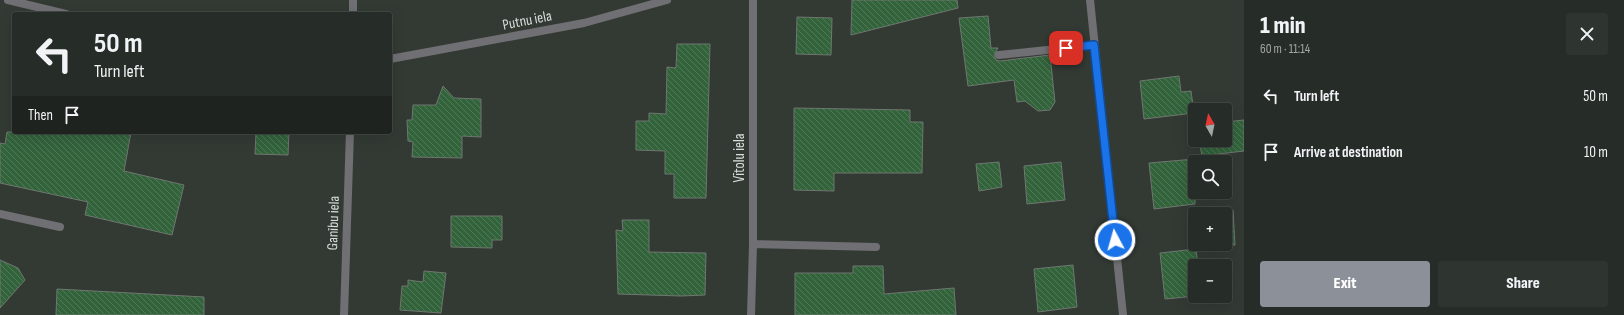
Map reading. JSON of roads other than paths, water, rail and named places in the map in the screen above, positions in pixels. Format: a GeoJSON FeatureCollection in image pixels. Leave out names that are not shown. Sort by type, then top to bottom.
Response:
{"type":"FeatureCollection","features":[{"type":"Feature","properties":{"kind":"street"},"geometry":{"type":"LineString","coordinates":[[8,0],[58,12]]}},
{"type":"Feature","properties":{"kind":"street"},"geometry":{"type":"LineString","coordinates":[[353,0],[353,12]]}},
{"type":"Feature","properties":{"kind":"street","name":"Putnu iela"},"geometry":{"type":"LineString","coordinates":[[392,59],[584,23],[667,0]]}},
{"type":"Feature","properties":{"kind":"street","name":"Vītolu iela"},"geometry":{"type":"LineString","coordinates":[[751,315],[753,244],[753,0]]}},
{"type":"Feature","properties":{"kind":"street"},"geometry":{"type":"LineString","coordinates":[[1090,0],[1123,315]]}},
{"type":"Feature","properties":{"kind":"street"},"geometry":{"type":"LineString","coordinates":[[999,55],[1094,45]]}},
{"type":"Feature","properties":{"kind":"street","name":"Ganību iela"},"geometry":{"type":"LineString","coordinates":[[344,315],[350,134]]}},
{"type":"Feature","properties":{"kind":"street"},"geometry":{"type":"LineString","coordinates":[[0,214],[60,227]]}},
{"type":"Feature","properties":{"kind":"street"},"geometry":{"type":"LineString","coordinates":[[753,244],[876,247]]}}]}
